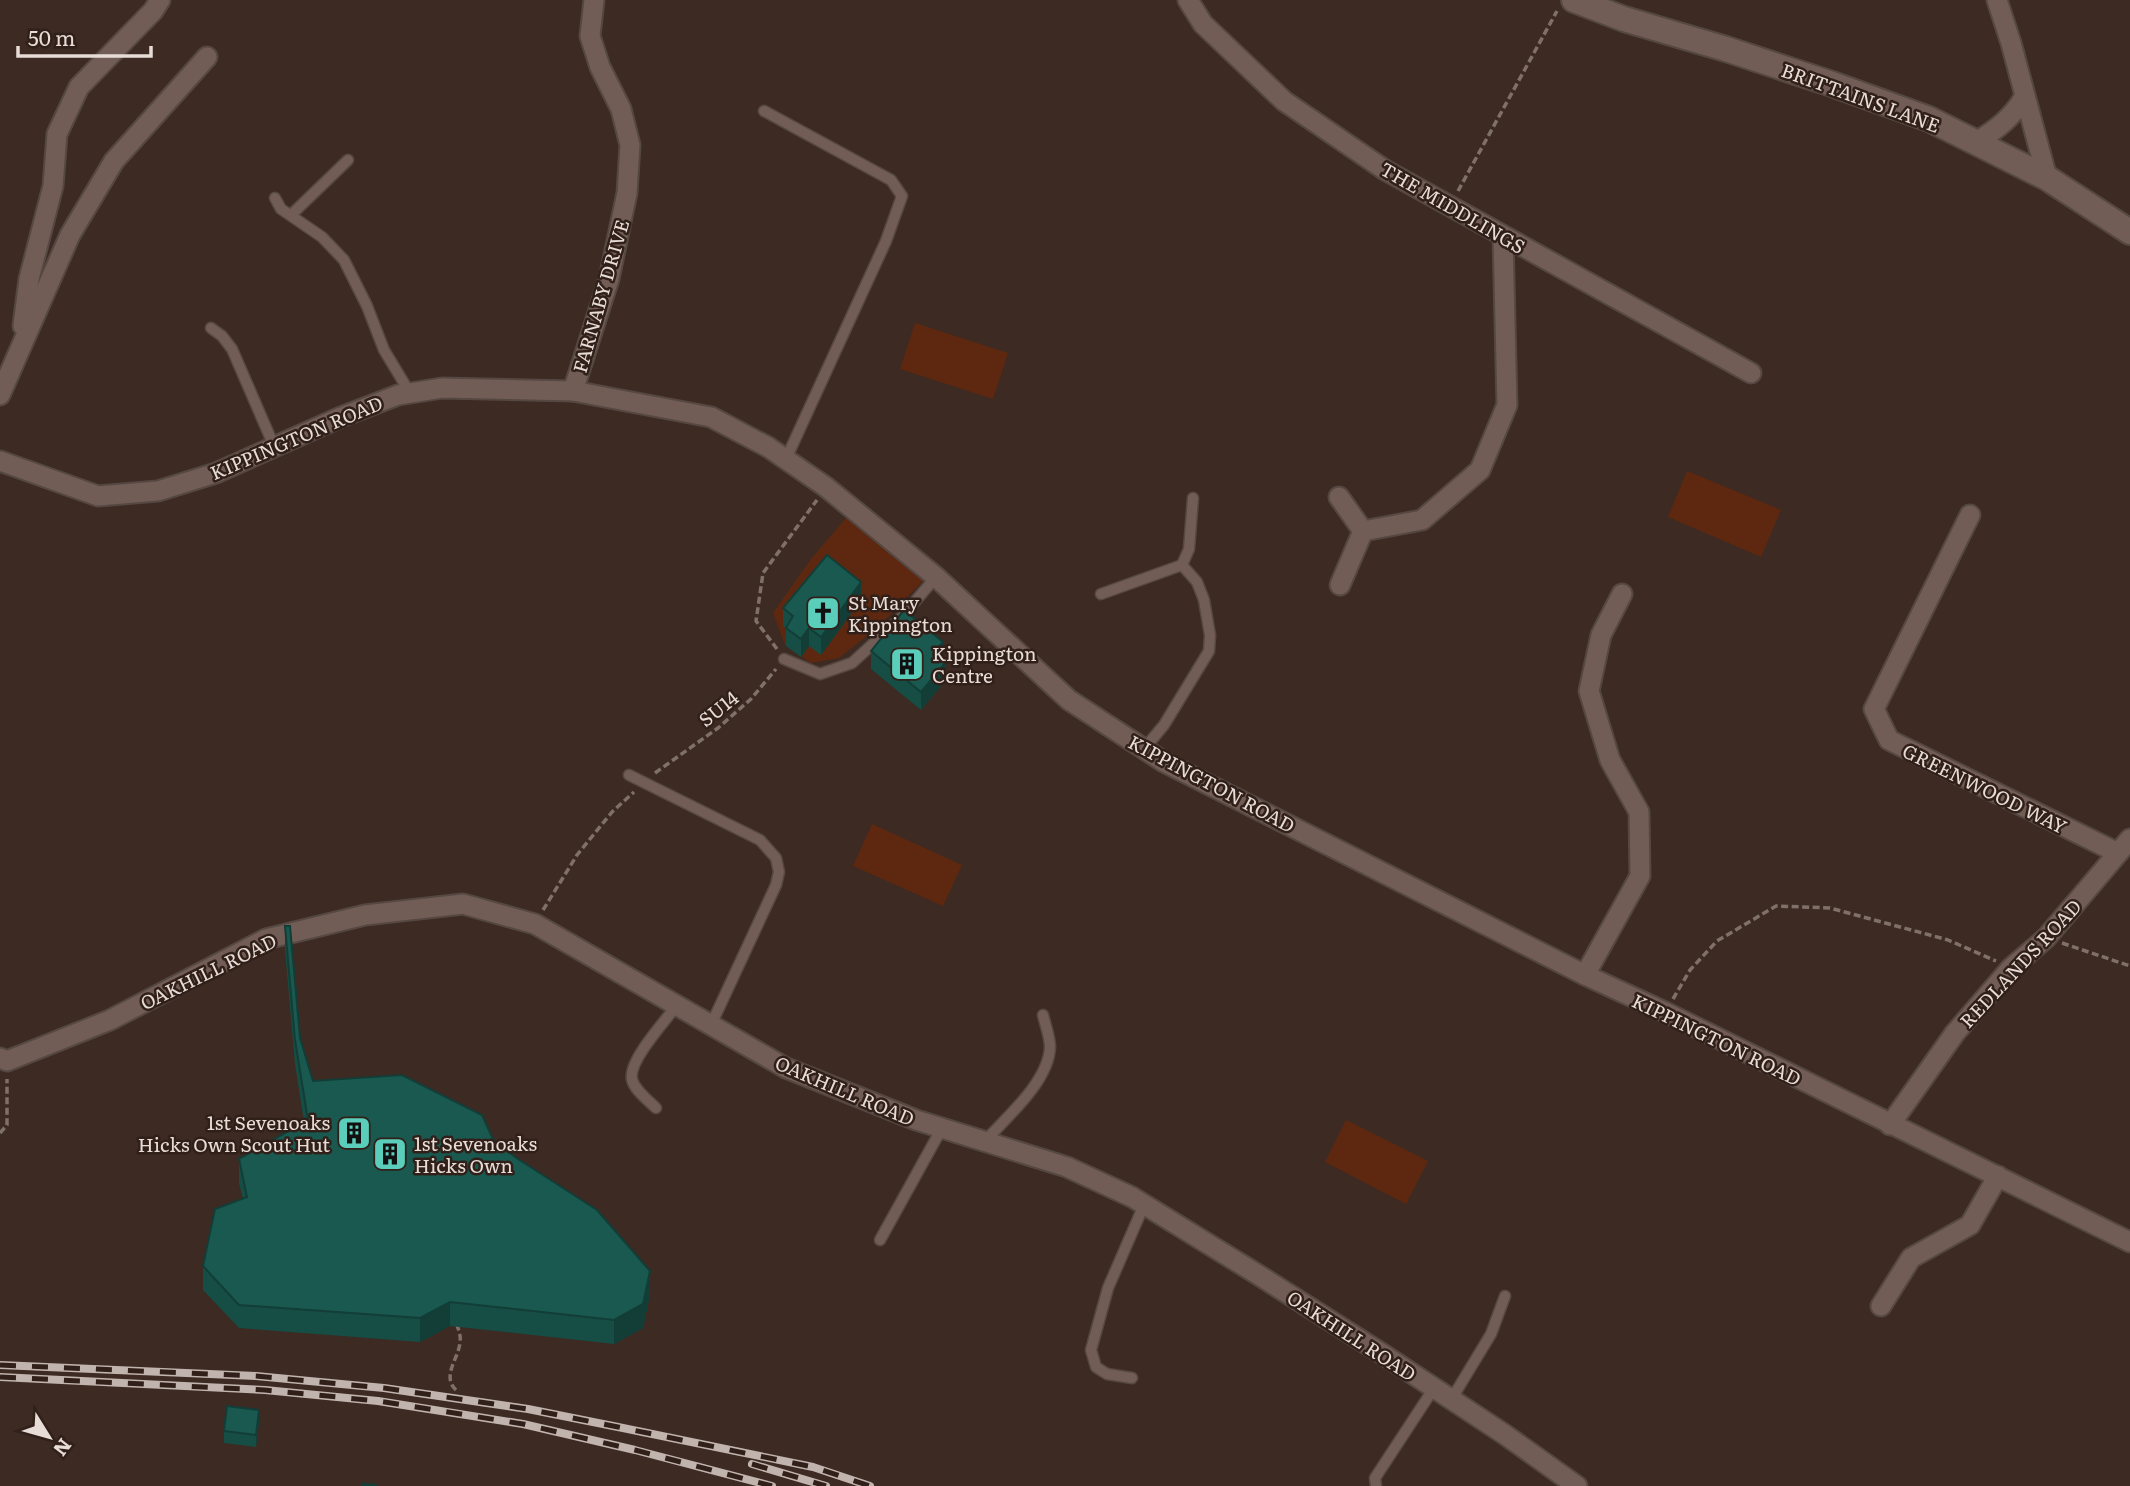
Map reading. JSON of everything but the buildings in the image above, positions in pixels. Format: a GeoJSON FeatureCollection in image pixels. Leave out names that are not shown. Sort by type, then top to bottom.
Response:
{"type":"FeatureCollection","features":[{"type":"Feature","properties":{"kind":"street"},"geometry":{"type":"LineString","coordinates":[[20,350],[29,279],[53,186],[57,134],[79,88],[153,11],[160,0]]}},
{"type":"Feature","properties":{"kind":"street","name":"FARNABY DRIVE"},"geometry":{"type":"LineString","coordinates":[[573,391],[609,279],[627,193],[630,145],[621,109],[600,67],[590,36],[594,0]]}},
{"type":"Feature","properties":{"kind":"street","name":"THE MIDDLINGS"},"geometry":{"type":"LineString","coordinates":[[1188,0],[1203,24],[1284,101],[1385,170],[1751,373]]}},
{"type":"Feature","properties":{"kind":"street","name":"BRITTAINS LANE"},"geometry":{"type":"LineString","coordinates":[[1574,0],[1624,19],[1832,84],[1929,119],[2047,178],[2130,232]]}},
{"type":"Feature","properties":{"kind":"street"},"geometry":{"type":"LineString","coordinates":[[1997,0],[2047,178]]}},
{"type":"Feature","properties":{"kind":"street"},"geometry":{"type":"LineString","coordinates":[[0,395],[70,235],[114,161],[207,57]]}},
{"type":"Feature","properties":{"kind":"street"},"geometry":{"type":"LineString","coordinates":[[1976,142],[2016,111],[2025,96]]}},
{"type":"Feature","properties":{"kind":"street"},"geometry":{"type":"LineString","coordinates":[[1363,531],[1422,520],[1480,470],[1507,405],[1503,237]]}},
{"type":"Feature","properties":{"kind":"street","name":"KIPPINGTON ROAD"},"geometry":{"type":"LineString","coordinates":[[0,461],[98,496],[158,491],[216,473],[352,412],[398,395],[442,388],[573,391],[712,417],[768,447],[826,487],[936,577],[1069,700],[1176,768],[1585,975],[2130,1242]]}},
{"type":"Feature","properties":{"kind":"street"},"geometry":{"type":"LineString","coordinates":[[1339,497],[1363,531]]}},
{"type":"Feature","properties":{"kind":"street","name":"GREENWOOD WAY"},"geometry":{"type":"LineString","coordinates":[[1970,515],[1874,709],[1889,740],[2124,846]]}},
{"type":"Feature","properties":{"kind":"street"},"geometry":{"type":"LineString","coordinates":[[1340,585],[1363,531]]}},
{"type":"Feature","properties":{"kind":"street"},"geometry":{"type":"LineString","coordinates":[[1585,975],[1640,876],[1639,812],[1610,760],[1589,691],[1601,635],[1622,594]]}},
{"type":"Feature","properties":{"kind":"street","name":"REDLANDS ROAD"},"geometry":{"type":"LineString","coordinates":[[1890,1125],[1955,1033],[2011,968],[2046,938],[2124,846]]}},
{"type":"Feature","properties":{"kind":"street","name":"OAKHILL ROAD"},"geometry":{"type":"LineString","coordinates":[[4,1060],[110,1020],[267,939],[365,915],[463,904],[535,924],[786,1068],[916,1120],[1068,1167],[1144,1205],[1451,1399],[1577,1486]]}},
{"type":"Feature","properties":{"kind":"street"},"geometry":{"type":"LineString","coordinates":[[1881,1306],[1911,1258],[1970,1225],[1998,1176]]}},
{"type":"Feature","properties":{"kind":"lane"},"geometry":{"type":"LineString","coordinates":[[764,111],[891,180],[902,196],[886,241],[785,460]]}},
{"type":"Feature","properties":{"kind":"lane"},"geometry":{"type":"LineString","coordinates":[[290,215],[348,160]]}},
{"type":"Feature","properties":{"kind":"lane"},"geometry":{"type":"LineString","coordinates":[[275,198],[281,209],[322,237],[344,260],[367,306],[384,350],[410,393]]}},
{"type":"Feature","properties":{"kind":"lane"},"geometry":{"type":"LineString","coordinates":[[211,328],[222,336],[232,349],[274,446]]}},
{"type":"Feature","properties":{"kind":"lane"},"geometry":{"type":"LineString","coordinates":[[1101,594],[1182,565],[1189,550],[1193,498]]}},
{"type":"Feature","properties":{"kind":"lane"},"geometry":{"type":"LineString","coordinates":[[1144,749],[1164,725],[1209,651],[1210,635],[1204,600],[1197,582],[1182,565]]}},
{"type":"Feature","properties":{"kind":"lane"},"geometry":{"type":"LineString","coordinates":[[784,659],[820,674],[852,663],[899,621],[936,577]]}},
{"type":"Feature","properties":{"kind":"lane"},"geometry":{"type":"LineString","coordinates":[[629,775],[760,839],[776,858],[779,872],[776,884],[711,1025]]}},
{"type":"Feature","properties":{"kind":"lane"},"geometry":{"type":"LineString","coordinates":[[656,1108],[632,1081],[631,1072],[636,1059],[677,1005]]}},
{"type":"Feature","properties":{"kind":"lane"},"geometry":{"type":"LineString","coordinates":[[985,1142],[1044,1072],[1050,1046],[1043,1014]]}},
{"type":"Feature","properties":{"kind":"lane"},"geometry":{"type":"LineString","coordinates":[[880,1241],[942,1128]]}},
{"type":"Feature","properties":{"kind":"lane"},"geometry":{"type":"LineString","coordinates":[[1132,1378],[1107,1374],[1096,1367],[1091,1350],[1108,1288],[1144,1205]]}},
{"type":"Feature","properties":{"kind":"lane"},"geometry":{"type":"LineString","coordinates":[[1451,1399],[1492,1334],[1505,1296]]}},
{"type":"Feature","properties":{"kind":"lane"},"geometry":{"type":"LineString","coordinates":[[1376,1486],[1376,1478],[1434,1388]]}},
{"type":"Feature","properties":{"kind":"path"},"geometry":{"type":"LineString","coordinates":[[1450,206],[1563,0]]}},
{"type":"Feature","properties":{"kind":"path"},"geometry":{"type":"LineString","coordinates":[[784,659],[756,621],[763,573],[826,487]]}},
{"type":"Feature","properties":{"kind":"path","name":"SU14"},"geometry":{"type":"LineString","coordinates":[[535,924],[577,855],[612,812],[659,769],[718,728],[751,699],[784,659]]}},
{"type":"Feature","properties":{"kind":"path"},"geometry":{"type":"LineString","coordinates":[[1665,1012],[1690,970],[1717,940],[1776,906],[1830,908],[1948,940],[2011,968]]}},
{"type":"Feature","properties":{"kind":"path"},"geometry":{"type":"LineString","coordinates":[[2046,938],[2130,966]]}},
{"type":"Feature","properties":{"kind":"path"},"geometry":{"type":"LineString","coordinates":[[0,1133],[8,1125],[4,1060]]}},
{"type":"Feature","properties":{"kind":"path"},"geometry":{"type":"LineString","coordinates":[[456,1390],[450,1380],[460,1344],[457,1325]]}},
{"type":"Feature","properties":{"kind":"shaded area"},"geometry":{"type":"Polygon","coordinates":[[[915,323],[1008,353],[993,399],[900,369],[915,323]]]}},
{"type":"Feature","properties":{"kind":"shaded area"},"geometry":{"type":"Polygon","coordinates":[[[1687,471],[1781,510],[1761,557],[1668,517],[1687,471]]]}},
{"type":"Feature","properties":{"kind":"shaded area"},"geometry":{"type":"Polygon","coordinates":[[[846,518],[923,581],[878,627],[839,658],[811,663],[785,645],[773,613],[811,559],[846,518]]]}},
{"type":"Feature","properties":{"kind":"shaded area"},"geometry":{"type":"Polygon","coordinates":[[[872,824],[962,865],[943,906],[853,866],[872,824]]]}},
{"type":"Feature","properties":{"kind":"shaded area"},"geometry":{"type":"Polygon","coordinates":[[[1346,1120],[1428,1161],[1406,1204],[1325,1162],[1346,1120]]]}},
{"type":"Feature","properties":{"kind":"railway"},"geometry":{"type":"LineString","coordinates":[[0,1365],[256,1376],[384,1388],[528,1409],[618,1427],[813,1467],[870,1486]]}},
{"type":"Feature","properties":{"kind":"railway"},"geometry":{"type":"LineString","coordinates":[[0,1377],[265,1390],[378,1401],[523,1424],[772,1486]]}},
{"type":"Feature","properties":{"kind":"railway"},"geometry":{"type":"LineString","coordinates":[[752,1464],[826,1486]]}},
{"type":"Feature","properties":{"kind":"place","name":"St Mary Kippington"},"geometry":{"type":"Point","coordinates":[823,613]}},
{"type":"Feature","properties":{"kind":"place","name":"Kippington Centre"},"geometry":{"type":"Point","coordinates":[907,664]}},
{"type":"Feature","properties":{"kind":"place","name":"1st Sevenoaks Hicks Own Scout Hut"},"geometry":{"type":"Point","coordinates":[354,1133]}},
{"type":"Feature","properties":{"kind":"place","name":"1st Sevenoaks Hicks Own"},"geometry":{"type":"Point","coordinates":[390,1154]}}]}
